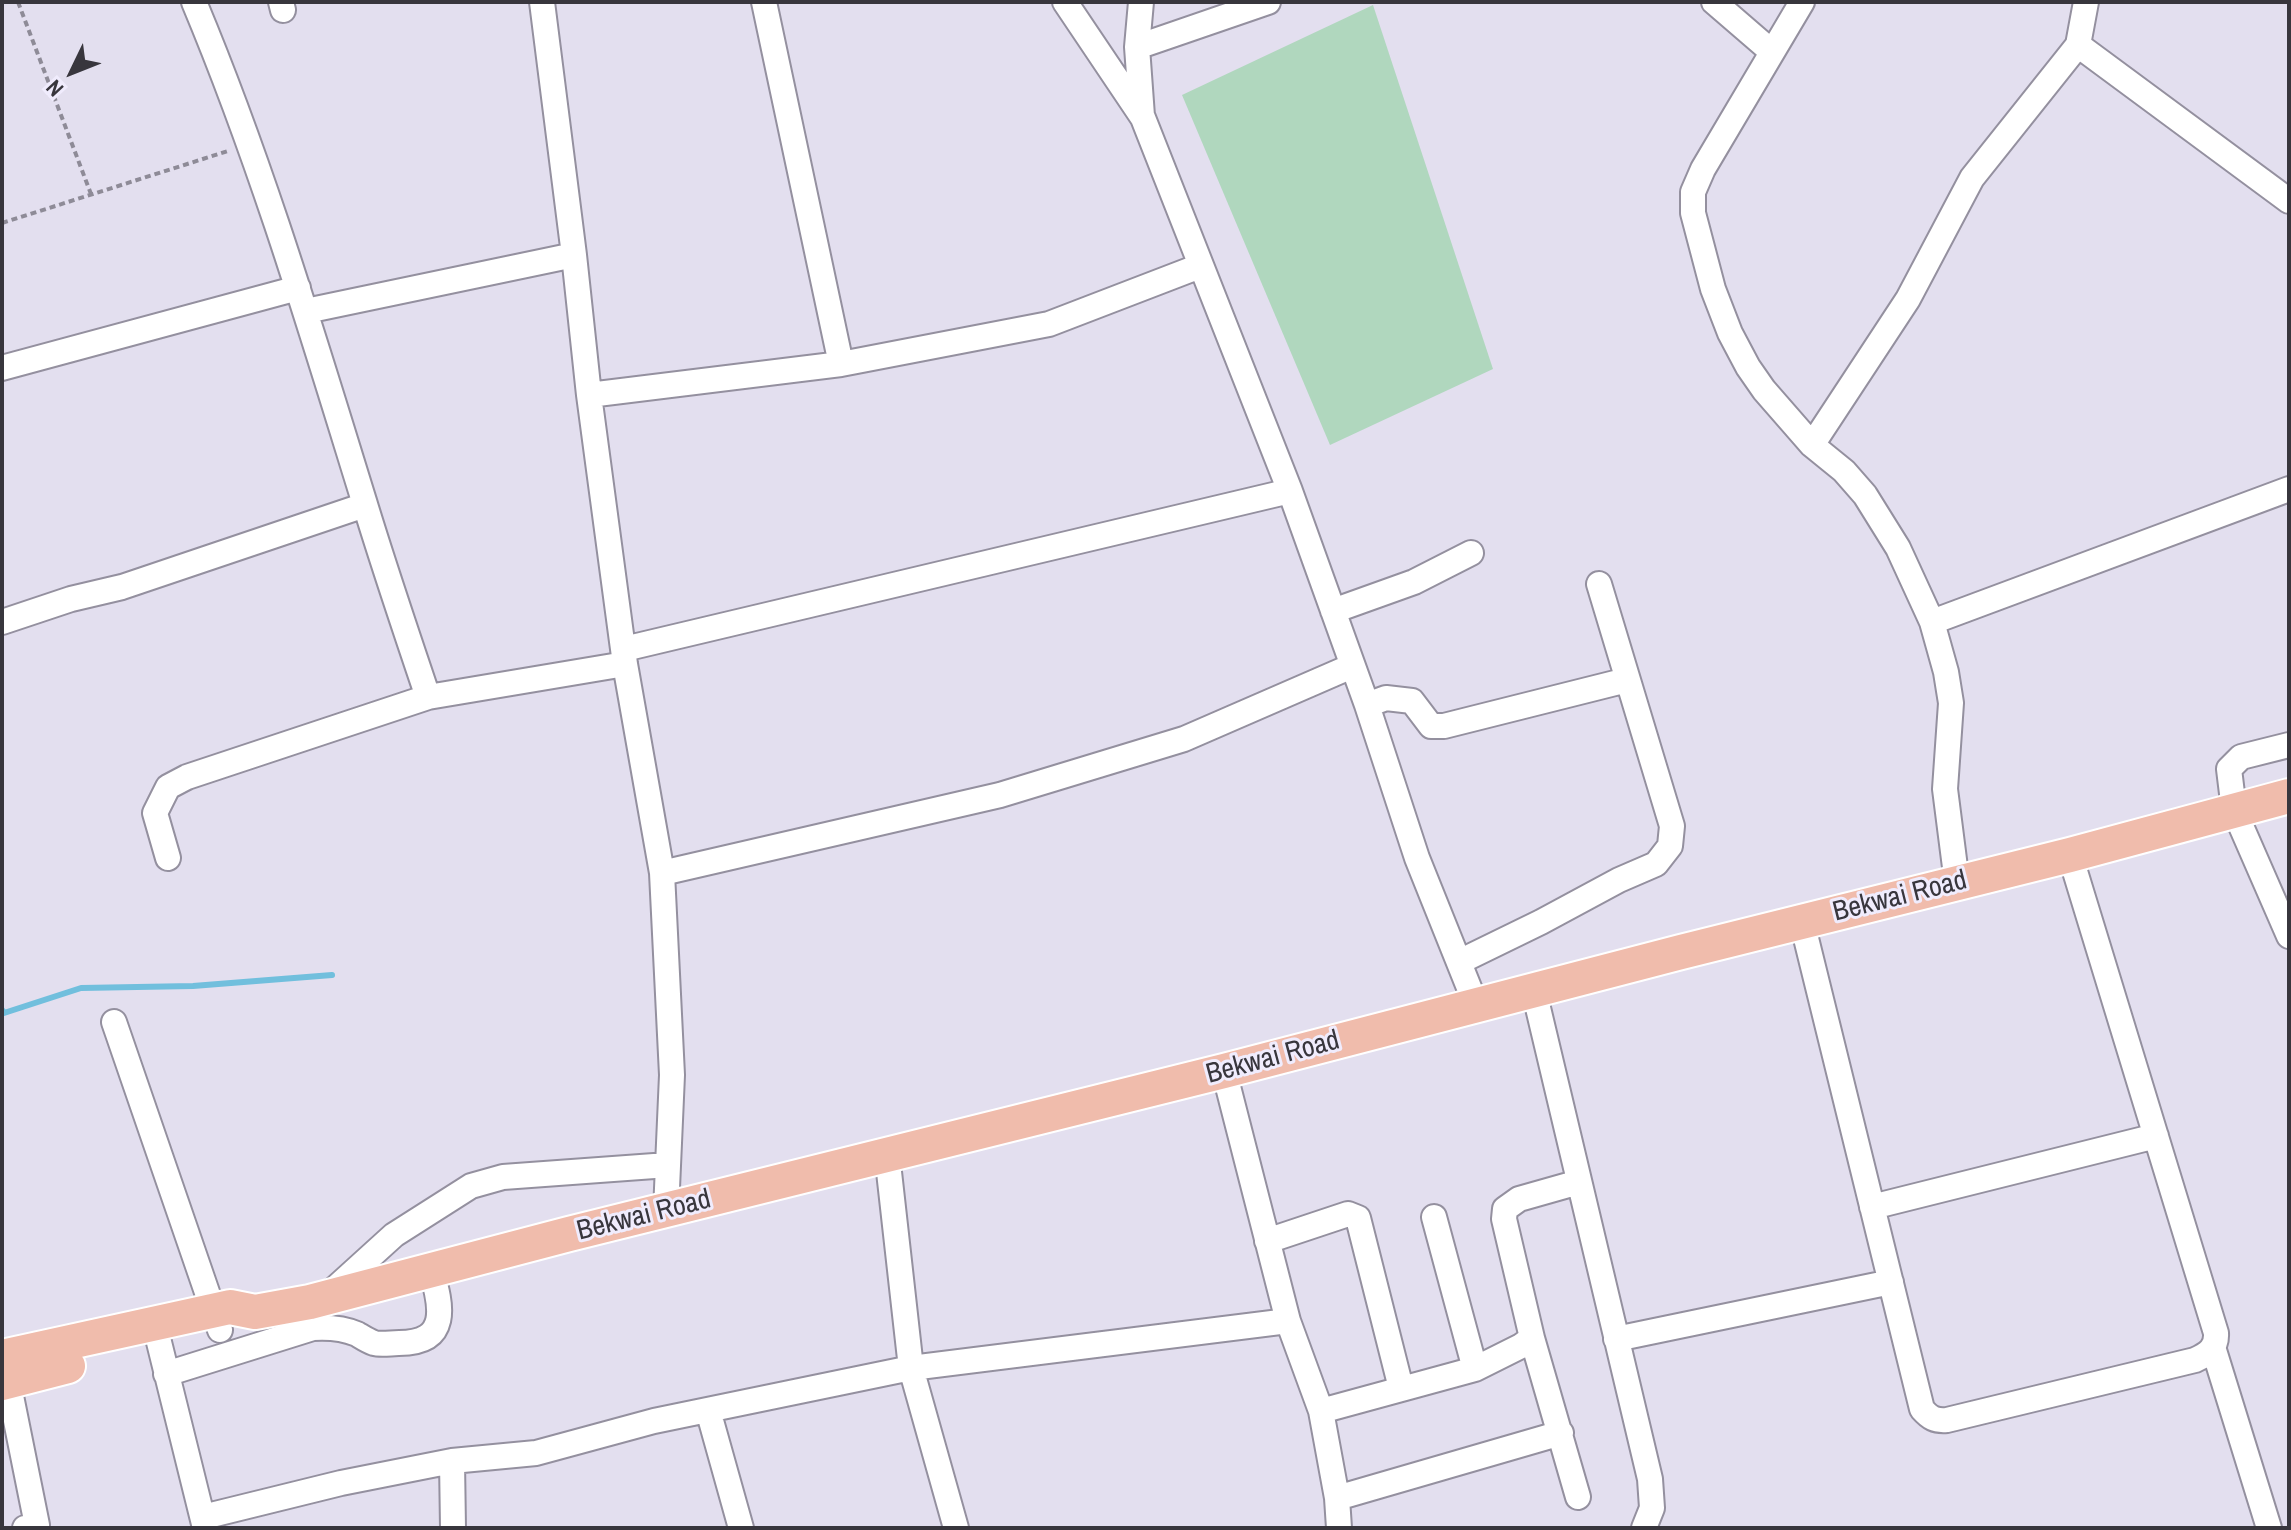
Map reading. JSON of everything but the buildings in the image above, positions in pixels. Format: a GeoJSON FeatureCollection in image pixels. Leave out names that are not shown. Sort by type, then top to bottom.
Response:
{"type":"FeatureCollection","features":[{"type":"Feature","properties":{"kind":"highway","name":"Bekwai Road"},"geometry":{"type":"LineString","coordinates":[[4,1374],[160,1347],[216,1321],[230,1307],[255,1312],[316,1309],[431,1270],[1224,1071],[2289,796]]}},
{"type":"Feature","properties":{"kind":"street"},"geometry":{"type":"LineString","coordinates":[[194,2],[219,62],[306,311],[428,697]]}},
{"type":"Feature","properties":{"kind":"street"},"geometry":{"type":"LineString","coordinates":[[542,2],[589,395],[625,656],[662,873],[672,1075],[666,1211]]}},
{"type":"Feature","properties":{"kind":"street"},"geometry":{"type":"LineString","coordinates":[[764,2],[841,364]]}},
{"type":"Feature","properties":{"kind":"street"},"geometry":{"type":"LineString","coordinates":[[1065,2],[1143,118],[1290,491],[1367,705],[1417,858],[1476,1005]]}},
{"type":"Feature","properties":{"kind":"street"},"geometry":{"type":"LineString","coordinates":[[1141,2],[1137,47],[1143,118]]}},
{"type":"Feature","properties":{"kind":"street"},"geometry":{"type":"LineString","coordinates":[[1137,47],[1268,2]]}},
{"type":"Feature","properties":{"kind":"street"},"geometry":{"type":"LineString","coordinates":[[1714,2],[1772,52]]}},
{"type":"Feature","properties":{"kind":"street"},"geometry":{"type":"LineString","coordinates":[[1802,2],[1703,169],[1693,192],[1693,213],[1713,289],[1730,333],[1748,367],[1812,445],[1844,471],[1865,495],[1898,548],[1932,622],[1951,703],[1945,789],[1957,883]]}},
{"type":"Feature","properties":{"kind":"street"},"geometry":{"type":"LineString","coordinates":[[1812,445],[1908,299],[1972,178],[2078,45],[2086,2]]}},
{"type":"Feature","properties":{"kind":"street"},"geometry":{"type":"LineString","coordinates":[[2078,45],[2289,201]]}},
{"type":"Feature","properties":{"kind":"street"},"geometry":{"type":"LineString","coordinates":[[306,311],[574,255]]}},
{"type":"Feature","properties":{"kind":"street"},"geometry":{"type":"LineString","coordinates":[[589,395],[841,364],[1049,324],[1200,266]]}},
{"type":"Feature","properties":{"kind":"street"},"geometry":{"type":"LineString","coordinates":[[2,368],[298,288]]}},
{"type":"Feature","properties":{"kind":"street"},"geometry":{"type":"LineString","coordinates":[[1932,622],[2289,489]]}},
{"type":"Feature","properties":{"kind":"street"},"geometry":{"type":"LineString","coordinates":[[168,858],[155,813],[168,787],[187,777],[428,697],[625,656],[1290,491]]}},
{"type":"Feature","properties":{"kind":"street"},"geometry":{"type":"LineString","coordinates":[[2,622],[71,599],[122,587],[365,505]]}},
{"type":"Feature","properties":{"kind":"street"},"geometry":{"type":"LineString","coordinates":[[1333,611],[1414,582],[1471,553]]}},
{"type":"Feature","properties":{"kind":"street"},"geometry":{"type":"LineString","coordinates":[[1459,962],[1656,864],[1670,846],[1672,826],[1599,584]]}},
{"type":"Feature","properties":{"kind":"street"},"geometry":{"type":"LineString","coordinates":[[662,873],[1014,790],[1184,739],[1352,666]]}},
{"type":"Feature","properties":{"kind":"street"},"geometry":{"type":"LineString","coordinates":[[1367,705],[1386,698],[1412,701],[1431,726],[1444,726],[1627,680]]}},
{"type":"Feature","properties":{"kind":"street"},"geometry":{"type":"LineString","coordinates":[[2289,745],[2241,757],[2229,769],[2234,810],[2289,936]]}},
{"type":"Feature","properties":{"kind":"street"},"geometry":{"type":"LineString","coordinates":[[1802,922],[1922,1409],[1936,1421],[1947,1420],[2195,1360],[2213,1347],[2216,1333],[2070,855]]}},
{"type":"Feature","properties":{"kind":"street"},"geometry":{"type":"LineString","coordinates":[[1534,991],[1650,1479],[1652,1508],[1644,1528]]}},
{"type":"Feature","properties":{"kind":"street"},"geometry":{"type":"LineString","coordinates":[[114,1022],[216,1321]]}},
{"type":"Feature","properties":{"kind":"street"},"geometry":{"type":"LineString","coordinates":[[1224,1071],[1288,1321],[1321,1411],[1337,1498],[1339,1528]]}},
{"type":"Feature","properties":{"kind":"street"},"geometry":{"type":"LineString","coordinates":[[1872,1207],[2156,1136]]}},
{"type":"Feature","properties":{"kind":"street"},"geometry":{"type":"LineString","coordinates":[[887,1154],[911,1368],[956,1528]]}},
{"type":"Feature","properties":{"kind":"street"},"geometry":{"type":"LineString","coordinates":[[668,1165],[503,1177],[471,1186],[394,1235],[316,1309],[160,1347],[204,1522],[341,1483],[452,1461],[536,1453],[654,1421],[911,1368],[1288,1321]]}},
{"type":"Feature","properties":{"kind":"street"},"geometry":{"type":"LineString","coordinates":[[1578,1497],[1532,1338],[1504,1219],[1505,1209],[1519,1199],[1579,1182]]}},
{"type":"Feature","properties":{"kind":"street"},"geometry":{"type":"LineString","coordinates":[[1267,1241],[1348,1214],[1358,1218],[1401,1388]]}},
{"type":"Feature","properties":{"kind":"street"},"geometry":{"type":"LineString","coordinates":[[1434,1217],[1475,1369]]}},
{"type":"Feature","properties":{"kind":"street"},"geometry":{"type":"LineString","coordinates":[[316,1309],[333,1327],[355,1333],[373,1343],[410,1343],[430,1336],[438,1325],[440,1300],[431,1270]]}},
{"type":"Feature","properties":{"kind":"street"},"geometry":{"type":"LineString","coordinates":[[1616,1339],[1891,1282]]}},
{"type":"Feature","properties":{"kind":"street"},"geometry":{"type":"LineString","coordinates":[[1321,1411],[1475,1369],[1532,1338]]}},
{"type":"Feature","properties":{"kind":"street"},"geometry":{"type":"LineString","coordinates":[[2213,1347],[2269,1528]]}},
{"type":"Feature","properties":{"kind":"street"},"geometry":{"type":"LineString","coordinates":[[4,1374],[11,1447],[37,1525],[25,1528]]}},
{"type":"Feature","properties":{"kind":"street"},"geometry":{"type":"LineString","coordinates":[[708,1410],[741,1528]]}},
{"type":"Feature","properties":{"kind":"street"},"geometry":{"type":"LineString","coordinates":[[1337,1498],[1561,1433]]}},
{"type":"Feature","properties":{"kind":"street"},"geometry":{"type":"LineString","coordinates":[[452,1461],[453,1528]]}},
{"type":"Feature","properties":{"kind":"path"},"geometry":{"type":"LineString","coordinates":[[18,2],[91,194]]}},
{"type":"Feature","properties":{"kind":"path"},"geometry":{"type":"LineString","coordinates":[[2,223],[248,145]]}},
{"type":"Feature","properties":{"kind":"green space"},"geometry":{"type":"Polygon","coordinates":[[[1373,5],[1493,369],[1330,445],[1182,95],[1373,5]]]}},
{"type":"Feature","properties":{"kind":"waterway"},"geometry":{"type":"LineString","coordinates":[[2,1010],[4,1013],[81,988],[193,986],[332,975]]}}]}
